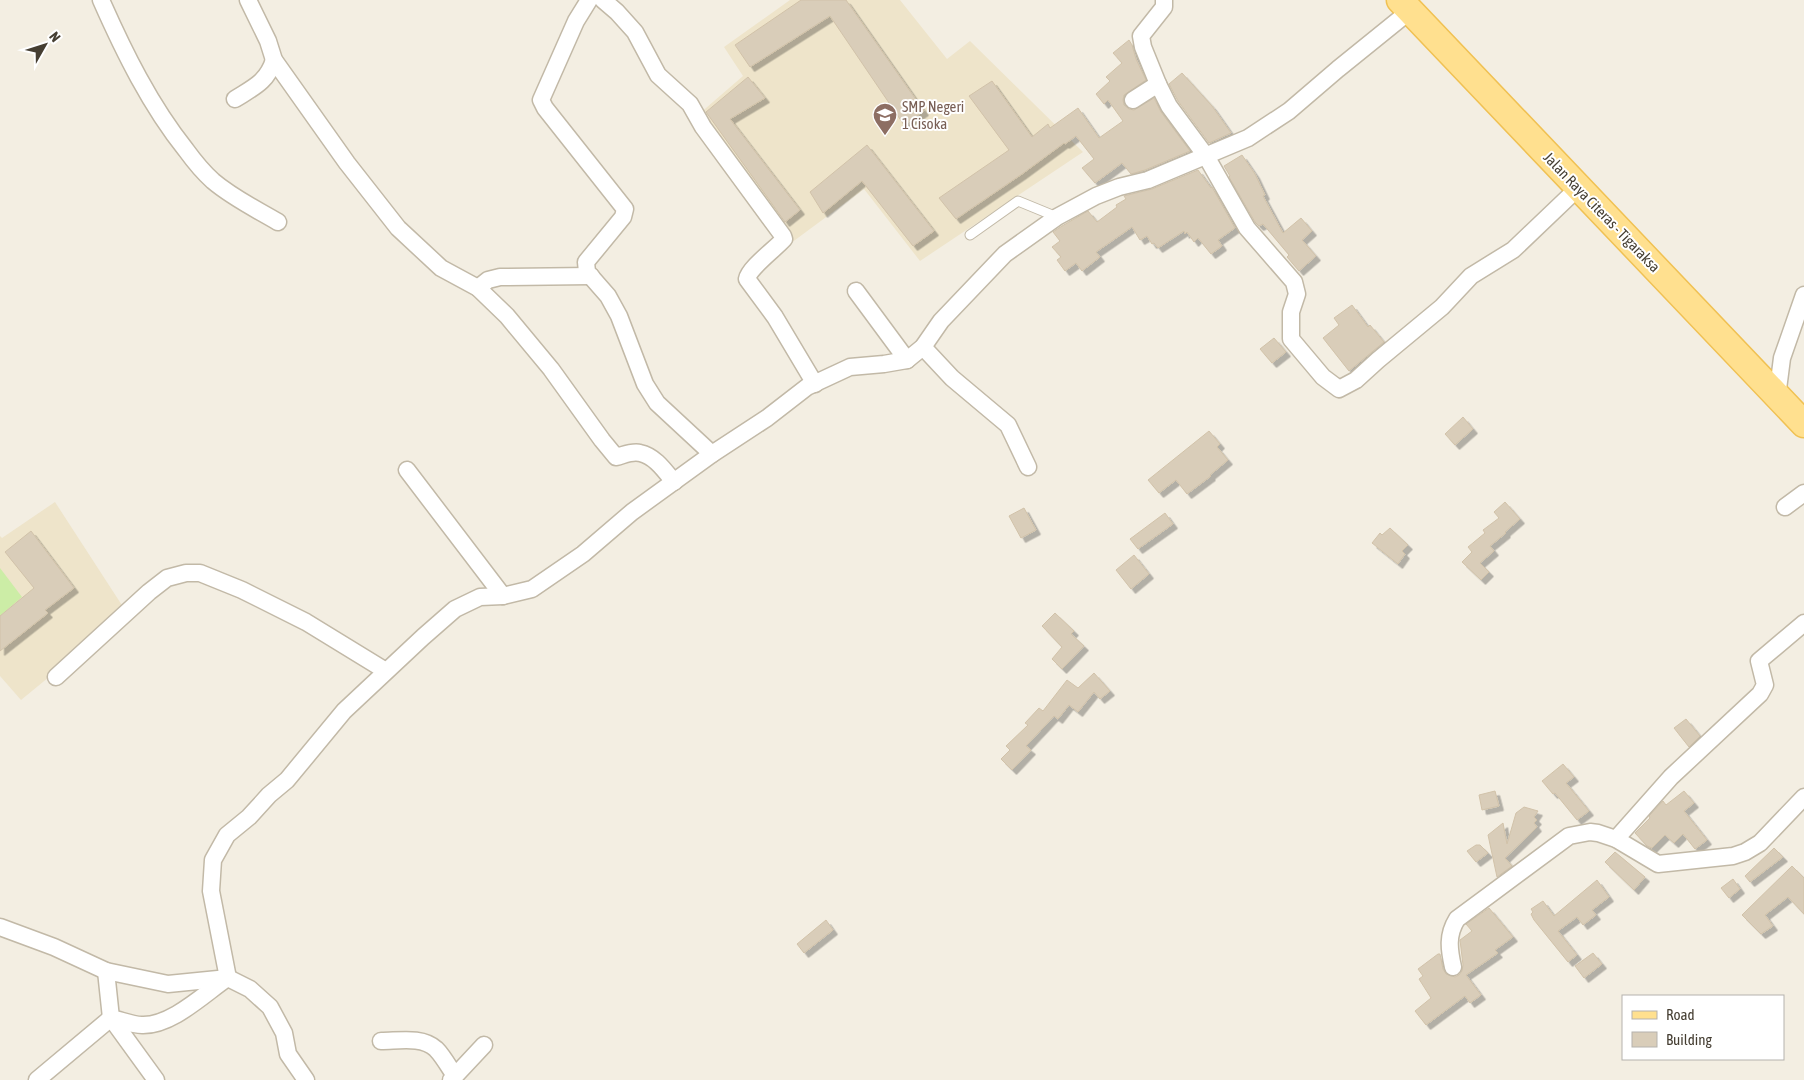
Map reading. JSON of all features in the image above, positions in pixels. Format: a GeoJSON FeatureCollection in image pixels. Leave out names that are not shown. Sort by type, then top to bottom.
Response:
{"type":"FeatureCollection","features":[{"type":"Feature","properties":{"kind":"main road","name":"Jalan Raya Citeras - Tigaraksa"},"geometry":{"type":"LineString","coordinates":[[1406,5],[1804,424]]}},
{"type":"Feature","properties":{"kind":"street"},"geometry":{"type":"LineString","coordinates":[[101,0],[118,39],[162,117],[200,169],[230,194],[278,222]]}},
{"type":"Feature","properties":{"kind":"street"},"geometry":{"type":"LineString","coordinates":[[248,0],[268,41],[274,60],[347,164],[398,228],[441,268],[478,288],[506,316],[551,369],[616,457],[640,453],[657,462],[674,482]]}},
{"type":"Feature","properties":{"kind":"street"},"geometry":{"type":"LineString","coordinates":[[589,0],[576,21],[542,100],[545,108],[625,208],[623,217],[586,262],[587,272],[608,296],[619,316],[645,384],[657,403],[712,454]]}},
{"type":"Feature","properties":{"kind":"street"},"geometry":{"type":"LineString","coordinates":[[603,0],[635,32],[658,75],[690,104],[703,127],[783,236],[784,239],[749,273],[747,279],[775,316],[815,384]]}},
{"type":"Feature","properties":{"kind":"street"},"geometry":{"type":"LineString","coordinates":[[1164,0],[1164,7],[1141,36],[1143,47],[1158,84],[1169,106],[1206,156],[1247,228],[1294,282],[1297,294],[1291,312],[1291,339],[1323,378],[1339,389],[1356,380],[1442,307],[1471,276],[1513,250],[1578,188]]}},
{"type":"Feature","properties":{"kind":"street"},"geometry":{"type":"LineString","coordinates":[[228,978],[211,891],[212,860],[227,835],[287,780],[344,712],[455,609],[480,597],[503,596],[532,589],[583,554],[632,512],[712,454],[767,418],[807,387],[850,366],[884,364],[907,360],[922,347],[941,321],[1005,254],[1057,217],[1104,193],[1119,187],[1148,180],[1248,138],[1289,112],[1406,5]]}},
{"type":"Feature","properties":{"kind":"street"},"geometry":{"type":"LineString","coordinates":[[235,99],[264,81],[271,71],[274,60]]}},
{"type":"Feature","properties":{"kind":"street"},"geometry":{"type":"LineString","coordinates":[[1132,100],[1158,84]]}},
{"type":"Feature","properties":{"kind":"street"},"geometry":{"type":"LineString","coordinates":[[478,288],[488,280],[500,277],[591,276]]}},
{"type":"Feature","properties":{"kind":"street"},"geometry":{"type":"LineString","coordinates":[[856,291],[907,360]]}},
{"type":"Feature","properties":{"kind":"street"},"geometry":{"type":"LineString","coordinates":[[1777,397],[1782,358],[1804,295]]}},
{"type":"Feature","properties":{"kind":"street"},"geometry":{"type":"LineString","coordinates":[[922,347],[952,378],[1008,425],[1028,467]]}},
{"type":"Feature","properties":{"kind":"street"},"geometry":{"type":"LineString","coordinates":[[407,470],[503,596]]}},
{"type":"Feature","properties":{"kind":"street"},"geometry":{"type":"LineString","coordinates":[[1784,507],[1804,493]]}},
{"type":"Feature","properties":{"kind":"street"},"geometry":{"type":"LineString","coordinates":[[56,678],[149,592],[167,578],[186,573],[200,573],[242,590],[306,622],[386,671]]}},
{"type":"Feature","properties":{"kind":"street"},"geometry":{"type":"LineString","coordinates":[[1616,839],[1671,777],[1760,694],[1765,685],[1759,660],[1804,623]]}},
{"type":"Feature","properties":{"kind":"street"},"geometry":{"type":"LineString","coordinates":[[1453,967],[1449,948],[1450,936],[1458,919],[1569,836],[1590,832],[1616,839],[1658,864],[1733,856],[1745,852],[1760,843],[1804,797]]}},
{"type":"Feature","properties":{"kind":"street"},"geometry":{"type":"LineString","coordinates":[[0,927],[54,947],[106,971],[168,984],[228,978],[250,989],[270,1007],[284,1033],[288,1054],[306,1080]]}},
{"type":"Feature","properties":{"kind":"street"},"geometry":{"type":"LineString","coordinates":[[106,971],[111,1018],[156,1080]]}},
{"type":"Feature","properties":{"kind":"street"},"geometry":{"type":"LineString","coordinates":[[111,1018],[142,1025],[160,1022],[187,1008],[228,978]]}},
{"type":"Feature","properties":{"kind":"street"},"geometry":{"type":"LineString","coordinates":[[36,1080],[111,1018]]}},
{"type":"Feature","properties":{"kind":"street"},"geometry":{"type":"LineString","coordinates":[[381,1041],[416,1040],[428,1044],[437,1050],[453,1078],[484,1045]]}},
{"type":"Feature","properties":{"kind":"lane"},"geometry":{"type":"LineString","coordinates":[[970,234],[1018,201],[1057,217]]}},
{"type":"Feature","properties":{"kind":"shaded area","name":"SMP Negeri 1 Cisoka"},"geometry":{"type":"Polygon","coordinates":[[[790,0],[900,0],[947,59],[970,41],[1083,152],[920,261],[864,189],[787,246],[691,121],[743,76],[724,47],[790,0]]]}},
{"type":"Feature","properties":{"kind":"shaded area"},"geometry":{"type":"Polygon","coordinates":[[[55,502],[127,613],[21,700],[0,676],[0,536],[2,538],[55,502]]]}},
{"type":"Feature","properties":{"kind":"green space"},"geometry":{"type":"Polygon","coordinates":[[[0,568],[22,597],[0,616],[0,568]]]}},
{"type":"Feature","properties":{"kind":"building"},"geometry":{"type":"Polygon","coordinates":[[[801,0],[846,0],[924,111],[904,125],[830,16],[750,67],[735,45],[801,0]]]}},
{"type":"Feature","properties":{"kind":"building"},"geometry":{"type":"Polygon","coordinates":[[[1129,40],[1146,80],[1124,95],[1124,105],[1134,110],[1154,98],[1161,112],[1190,151],[1131,174],[1122,163],[1095,183],[1082,168],[1094,159],[1076,136],[956,219],[939,198],[1009,150],[969,96],[992,81],[1032,137],[1048,124],[1050,128],[1078,108],[1099,138],[1123,121],[1108,100],[1104,104],[1096,94],[1110,81],[1106,77],[1122,63],[1113,53],[1129,40]]]}},
{"type":"Feature","properties":{"kind":"building"},"geometry":{"type":"Polygon","coordinates":[[[1182,73],[1212,106],[1231,133],[1209,143],[1178,101],[1169,84],[1182,73]]]}},
{"type":"Feature","properties":{"kind":"building"},"geometry":{"type":"Polygon","coordinates":[[[748,77],[765,98],[730,119],[800,210],[785,222],[706,112],[748,77]]]}},
{"type":"Feature","properties":{"kind":"building"},"geometry":{"type":"Polygon","coordinates":[[[867,145],[934,231],[913,246],[862,181],[823,213],[810,192],[867,145]]]}},
{"type":"Feature","properties":{"kind":"building"},"geometry":{"type":"Polygon","coordinates":[[[1242,155],[1255,174],[1265,195],[1263,196],[1283,233],[1301,218],[1312,231],[1302,240],[1316,256],[1299,271],[1287,257],[1289,255],[1263,224],[1259,226],[1255,222],[1229,177],[1224,166],[1242,155]]]}},
{"type":"Feature","properties":{"kind":"building"},"geometry":{"type":"Polygon","coordinates":[[[1198,170],[1212,187],[1235,228],[1218,240],[1222,246],[1211,254],[1198,238],[1194,242],[1187,232],[1185,234],[1184,231],[1158,248],[1154,243],[1152,244],[1147,236],[1140,240],[1132,227],[1096,252],[1100,257],[1082,271],[1076,263],[1065,271],[1057,260],[1061,257],[1052,247],[1060,241],[1053,232],[1062,226],[1088,211],[1097,222],[1117,207],[1116,205],[1126,199],[1124,196],[1152,189],[1198,170]]]}},
{"type":"Feature","properties":{"kind":"building"},"geometry":{"type":"Polygon","coordinates":[[[1352,305],[1368,327],[1370,325],[1384,342],[1349,371],[1323,338],[1339,325],[1334,318],[1352,305]]]}},
{"type":"Feature","properties":{"kind":"building"},"geometry":{"type":"Polygon","coordinates":[[[1274,338],[1286,352],[1272,363],[1260,349],[1274,338]]]}},
{"type":"Feature","properties":{"kind":"building"},"geometry":{"type":"Polygon","coordinates":[[[1463,417],[1473,429],[1455,445],[1445,434],[1463,417]]]}},
{"type":"Feature","properties":{"kind":"building"},"geometry":{"type":"Polygon","coordinates":[[[1209,431],[1220,444],[1217,447],[1228,460],[1187,494],[1176,480],[1159,493],[1148,480],[1209,431]]]}},
{"type":"Feature","properties":{"kind":"building"},"geometry":{"type":"Polygon","coordinates":[[[1505,502],[1520,519],[1490,546],[1494,551],[1480,563],[1489,572],[1481,580],[1462,562],[1472,552],[1468,547],[1485,533],[1483,530],[1499,518],[1494,512],[1505,502]]]}},
{"type":"Feature","properties":{"kind":"building"},"geometry":{"type":"Polygon","coordinates":[[[1024,508],[1036,530],[1021,538],[1009,516],[1024,508]]]}},
{"type":"Feature","properties":{"kind":"building"},"geometry":{"type":"Polygon","coordinates":[[[1165,513],[1173,524],[1138,549],[1130,539],[1165,513]]]}},
{"type":"Feature","properties":{"kind":"building"},"geometry":{"type":"Polygon","coordinates":[[[1390,528],[1408,545],[1402,551],[1405,554],[1398,564],[1372,543],[1380,533],[1382,535],[1390,528]]]}},
{"type":"Feature","properties":{"kind":"building"},"geometry":{"type":"Polygon","coordinates":[[[31,531],[74,588],[45,610],[48,613],[0,651],[0,616],[34,588],[5,552],[31,531]]]}},
{"type":"Feature","properties":{"kind":"building"},"geometry":{"type":"Polygon","coordinates":[[[1134,555],[1149,574],[1131,589],[1116,570],[1134,555]]]}},
{"type":"Feature","properties":{"kind":"building"},"geometry":{"type":"Polygon","coordinates":[[[1055,613],[1074,631],[1071,634],[1084,646],[1062,669],[1052,659],[1062,647],[1042,626],[1055,613]]]}},
{"type":"Feature","properties":{"kind":"building"},"geometry":{"type":"Polygon","coordinates":[[[1094,673],[1110,691],[1100,699],[1094,692],[1078,712],[1069,705],[1058,719],[1054,716],[1026,746],[1031,750],[1012,770],[1001,759],[1010,750],[1006,746],[1028,725],[1025,723],[1039,708],[1043,711],[1067,680],[1078,688],[1094,673]]]}},
{"type":"Feature","properties":{"kind":"building"},"geometry":{"type":"Polygon","coordinates":[[[1686,719],[1700,736],[1689,747],[1674,728],[1686,719]]]}},
{"type":"Feature","properties":{"kind":"building"},"geometry":{"type":"Polygon","coordinates":[[[1563,764],[1574,777],[1566,783],[1589,811],[1577,820],[1555,793],[1553,794],[1542,781],[1563,764]]]}},
{"type":"Feature","properties":{"kind":"building"},"geometry":{"type":"Polygon","coordinates":[[[1495,791],[1499,806],[1482,810],[1479,795],[1495,791]]]}},
{"type":"Feature","properties":{"kind":"building"},"geometry":{"type":"Polygon","coordinates":[[[1684,791],[1694,803],[1684,811],[1707,840],[1695,849],[1683,834],[1674,843],[1665,835],[1652,848],[1647,846],[1635,833],[1663,801],[1666,805],[1684,791]]]}},
{"type":"Feature","properties":{"kind":"building"},"geometry":{"type":"Polygon","coordinates":[[[1524,807],[1538,811],[1534,817],[1537,820],[1534,823],[1537,827],[1505,858],[1512,866],[1497,877],[1488,835],[1503,823],[1507,844],[1516,813],[1524,807]]]}},
{"type":"Feature","properties":{"kind":"building"},"geometry":{"type":"Polygon","coordinates":[[[1476,845],[1480,845],[1488,853],[1476,862],[1467,851],[1476,845]]]}},
{"type":"Feature","properties":{"kind":"building"},"geometry":{"type":"Polygon","coordinates":[[[1774,848],[1783,857],[1750,882],[1745,876],[1774,848]]]}},
{"type":"Feature","properties":{"kind":"building"},"geometry":{"type":"Polygon","coordinates":[[[1615,852],[1645,877],[1634,890],[1605,862],[1615,852]]]}},
{"type":"Feature","properties":{"kind":"building"},"geometry":{"type":"Polygon","coordinates":[[[1792,866],[1804,878],[1804,914],[1788,897],[1765,915],[1773,926],[1761,934],[1742,915],[1792,866]]]}},
{"type":"Feature","properties":{"kind":"building"},"geometry":{"type":"Polygon","coordinates":[[[1733,879],[1740,889],[1729,898],[1721,888],[1733,879]]]}},
{"type":"Feature","properties":{"kind":"building"},"geometry":{"type":"Polygon","coordinates":[[[1597,880],[1609,897],[1592,910],[1596,915],[1583,925],[1577,917],[1558,931],[1577,955],[1568,962],[1534,920],[1531,909],[1543,901],[1554,916],[1597,880]]]}},
{"type":"Feature","properties":{"kind":"building"},"geometry":{"type":"Polygon","coordinates":[[[1489,908],[1513,937],[1495,950],[1498,953],[1466,975],[1481,995],[1470,1003],[1465,996],[1426,1025],[1415,1011],[1431,998],[1419,979],[1423,976],[1418,969],[1440,954],[1446,974],[1455,977],[1459,975],[1463,965],[1460,940],[1472,931],[1466,924],[1489,908]]]}},
{"type":"Feature","properties":{"kind":"building"},"geometry":{"type":"Polygon","coordinates":[[[826,920],[833,930],[804,953],[797,944],[826,920]]]}},
{"type":"Feature","properties":{"kind":"building"},"geometry":{"type":"Polygon","coordinates":[[[1593,953],[1602,964],[1584,978],[1575,966],[1593,953]]]}},
{"type":"Feature","properties":{"kind":"place","name":"SMP Negeri 1 Cisoka"},"geometry":{"type":"Point","coordinates":[885,136]}}]}
